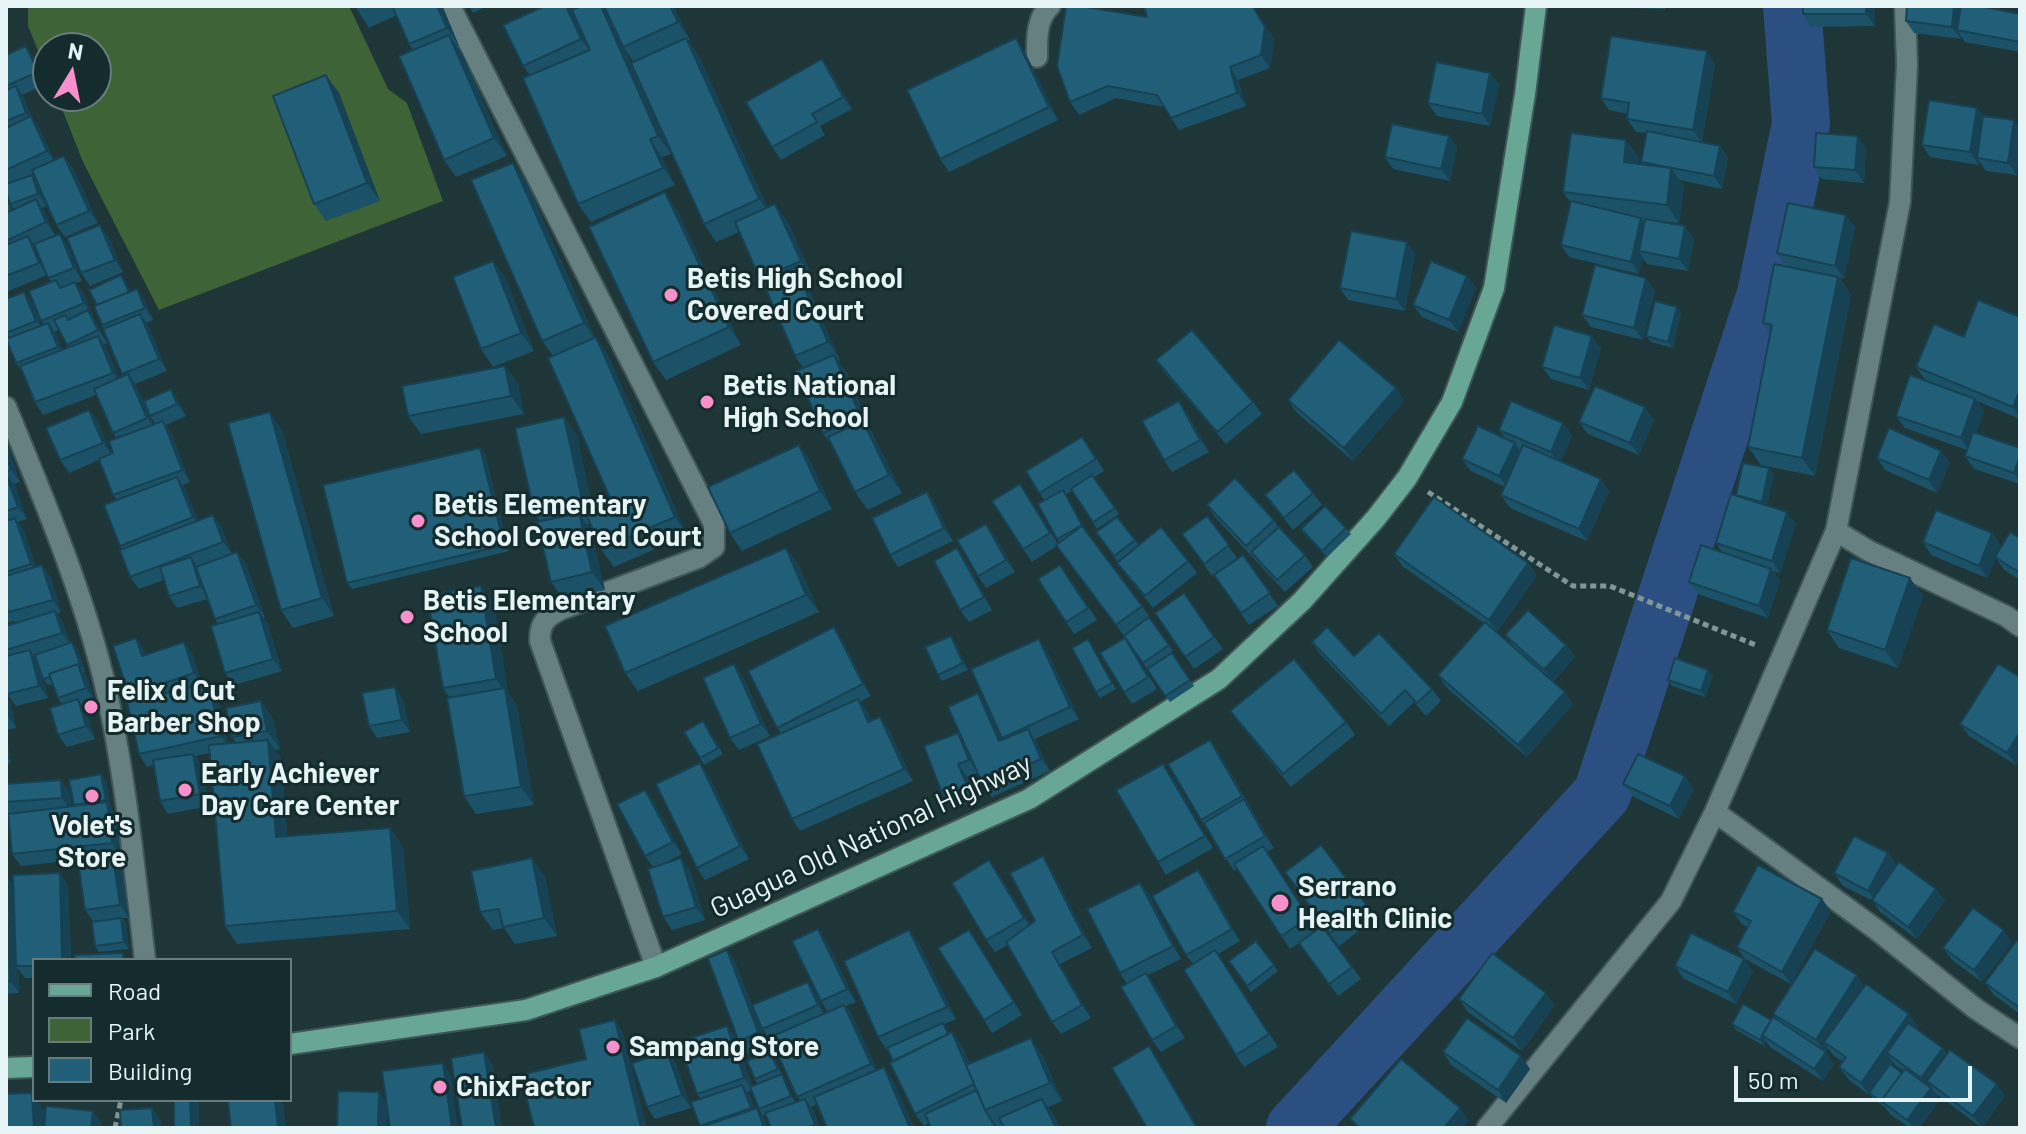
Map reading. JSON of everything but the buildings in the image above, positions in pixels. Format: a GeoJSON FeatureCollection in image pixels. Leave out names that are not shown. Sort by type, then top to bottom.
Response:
{"type":"FeatureCollection","features":[{"type":"Feature","properties":{"kind":"main road","name":"Guagua Old National Highway"},"geometry":{"type":"LineString","coordinates":[[292,1044],[526,1010],[656,967],[1029,799],[1219,679],[1302,601],[1376,518],[1407,478],[1452,402],[1494,288],[1536,6]]}},
{"type":"Feature","properties":{"kind":"main road"},"geometry":{"type":"LineString","coordinates":[[6,1068],[32,1067]]}},
{"type":"Feature","properties":{"kind":"street"},"geometry":{"type":"LineString","coordinates":[[450,6],[714,524],[714,547],[698,558],[562,609],[543,621],[539,631],[656,967]]}},
{"type":"Feature","properties":{"kind":"street"},"geometry":{"type":"LineString","coordinates":[[1037,57],[1038,29],[1050,6]]}},
{"type":"Feature","properties":{"kind":"street"},"geometry":{"type":"LineString","coordinates":[[1487,1128],[1671,901],[1715,812],[1836,531],[1900,202],[1907,65],[1905,6]]}},
{"type":"Feature","properties":{"kind":"street"},"geometry":{"type":"LineString","coordinates":[[6,407],[78,593],[103,676],[121,771],[145,958]]}},
{"type":"Feature","properties":{"kind":"street"},"geometry":{"type":"LineString","coordinates":[[1836,531],[1869,551],[2006,616],[2020,626]]}},
{"type":"Feature","properties":{"kind":"street"},"geometry":{"type":"LineString","coordinates":[[1715,812],[1877,930],[1976,1009],[2020,1038]]}},
{"type":"Feature","properties":{"kind":"path"},"geometry":{"type":"LineString","coordinates":[[1407,478],[1573,586],[1610,586],[1783,656]]}},
{"type":"Feature","properties":{"kind":"path"},"geometry":{"type":"LineString","coordinates":[[115,1128],[121,1102]]}},
{"type":"Feature","properties":{"kind":"green space"},"geometry":{"type":"Polygon","coordinates":[[[28,6],[349,6],[388,89],[407,103],[443,201],[159,310],[83,162],[63,112],[112,112],[112,32],[32,32],[32,36],[28,26],[28,6]]]}},
{"type":"Feature","properties":{"kind":"waterway"},"geometry":{"type":"LineString","coordinates":[[1295,1128],[1602,794],[1766,294],[1801,123],[1792,6]]}},
{"type":"Feature","properties":{"kind":"place","name":"Betis High School Covered Court"},"geometry":{"type":"Point","coordinates":[671,295]}},
{"type":"Feature","properties":{"kind":"place","name":"Betis National High School"},"geometry":{"type":"Point","coordinates":[707,402]}},
{"type":"Feature","properties":{"kind":"place","name":"Betis Elementary School Covered Court"},"geometry":{"type":"Point","coordinates":[418,521]}},
{"type":"Feature","properties":{"kind":"place","name":"Betis Elementary School"},"geometry":{"type":"Point","coordinates":[407,617]}},
{"type":"Feature","properties":{"kind":"place","name":"Felix d Cut Barber Shop"},"geometry":{"type":"Point","coordinates":[91,707]}},
{"type":"Feature","properties":{"kind":"place","name":"Early Achiever Day Care Center"},"geometry":{"type":"Point","coordinates":[185,790]}},
{"type":"Feature","properties":{"kind":"place","name":"Volet's Store"},"geometry":{"type":"Point","coordinates":[92,796]}},
{"type":"Feature","properties":{"kind":"place","name":"Serrano Health Clinic"},"geometry":{"type":"Point","coordinates":[1280,903]}},
{"type":"Feature","properties":{"kind":"place","name":"Sampang Store"},"geometry":{"type":"Point","coordinates":[613,1047]}},
{"type":"Feature","properties":{"kind":"place","name":"ChixFactor"},"geometry":{"type":"Point","coordinates":[440,1087]}}]}
